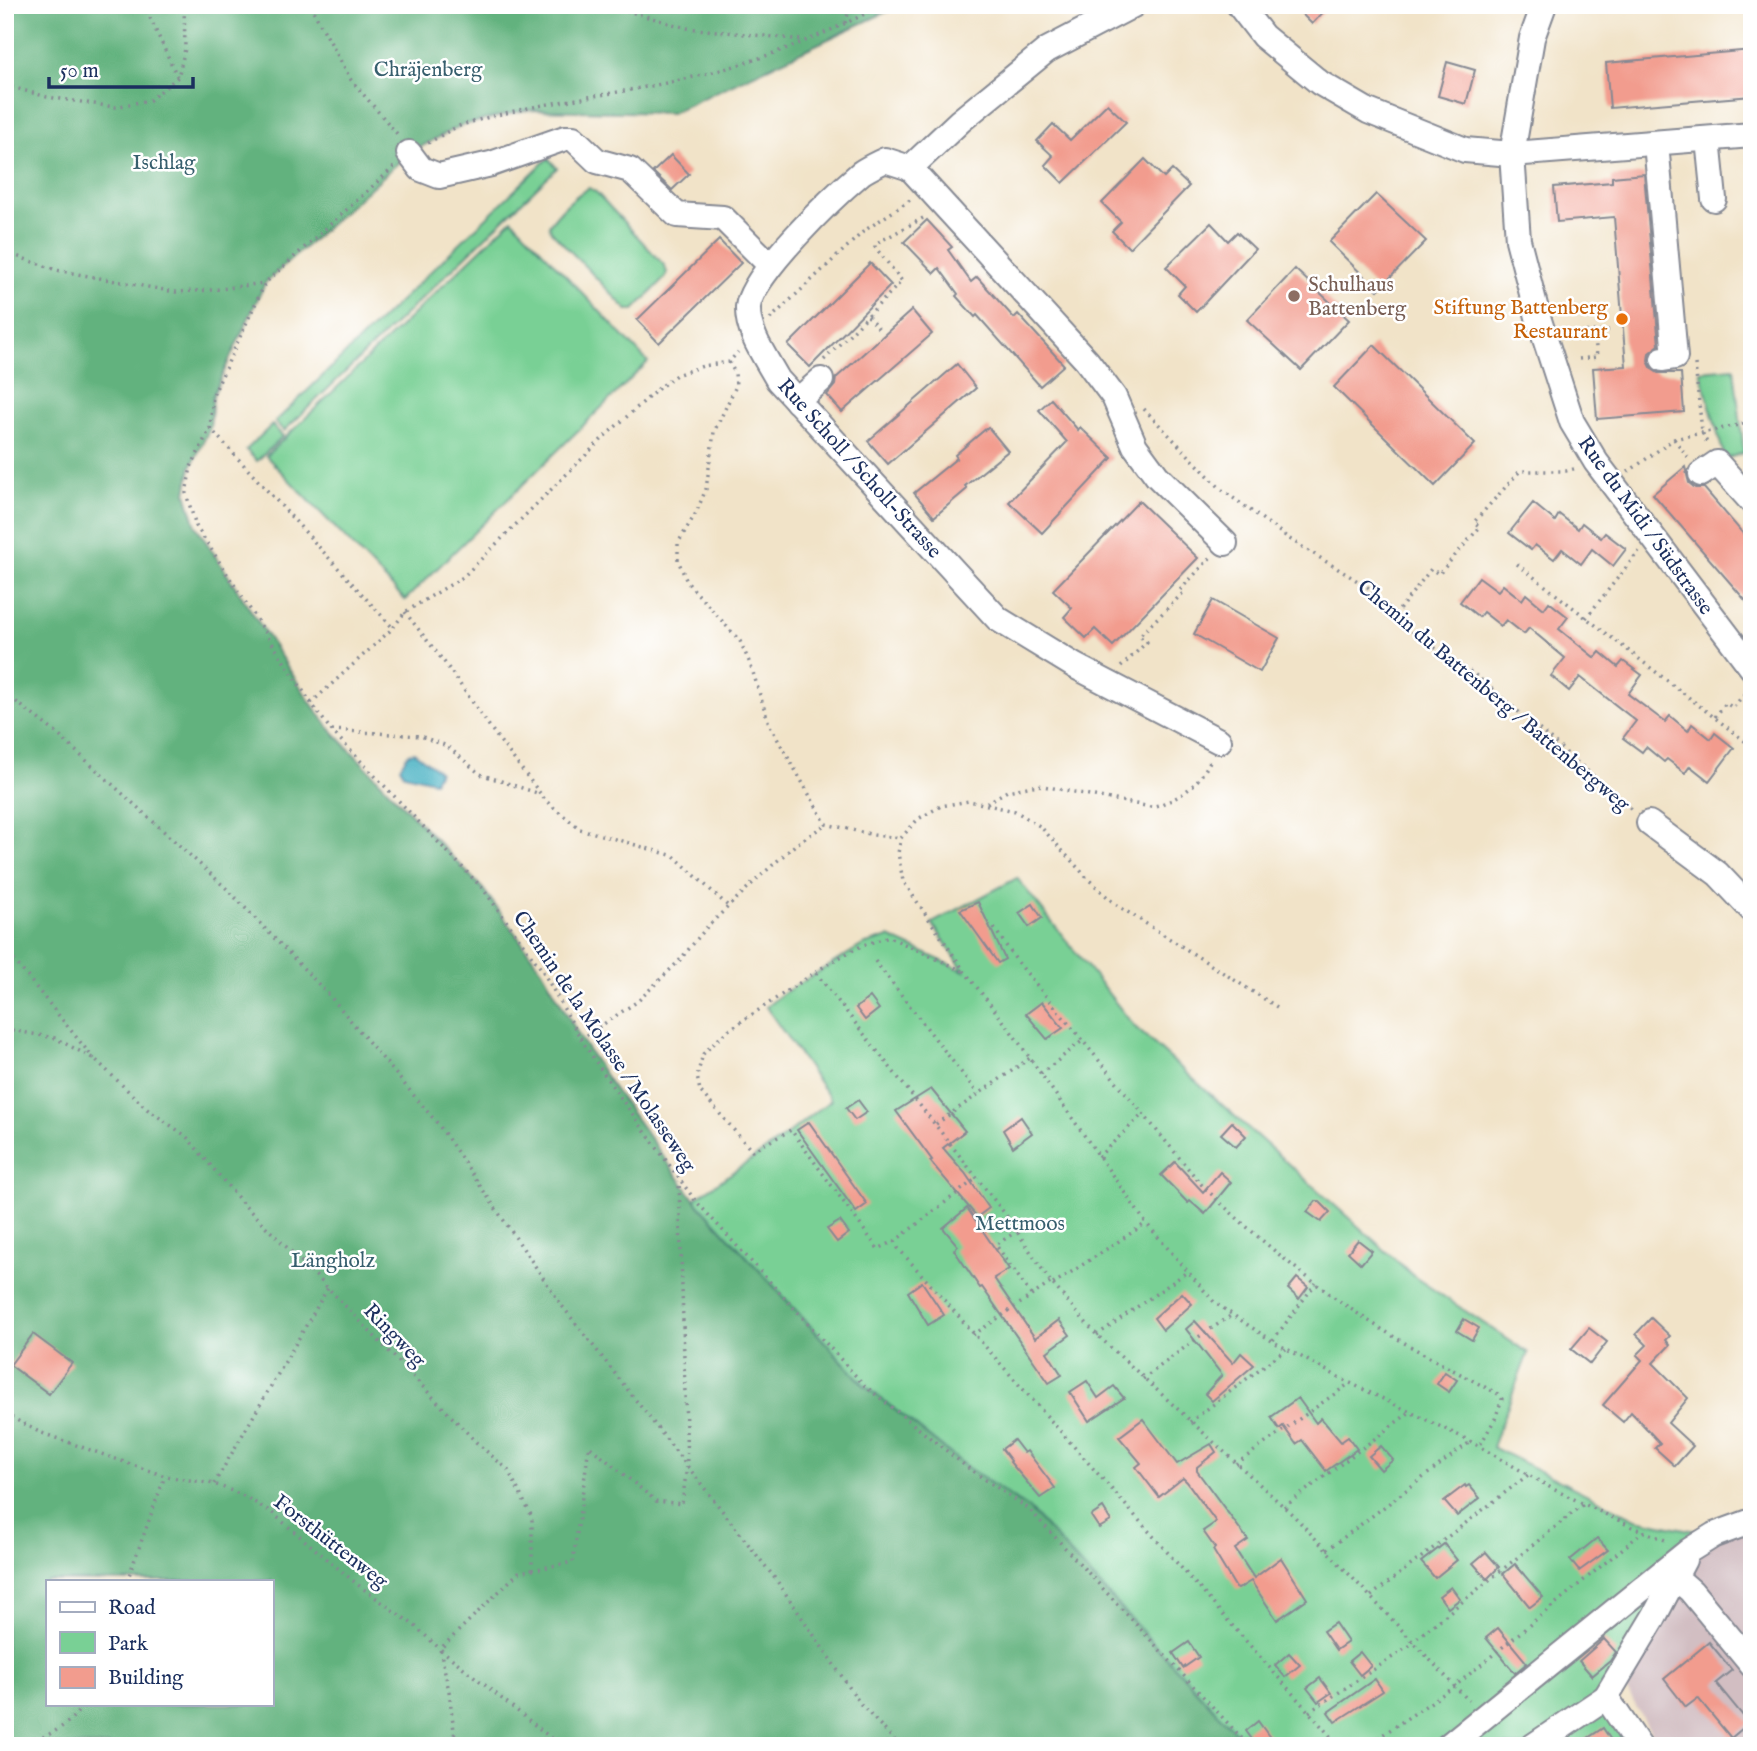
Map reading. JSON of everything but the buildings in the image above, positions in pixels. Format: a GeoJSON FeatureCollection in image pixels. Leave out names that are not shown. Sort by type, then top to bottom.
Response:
{"type":"FeatureCollection","features":[{"type":"Feature","properties":{"kind":"street"},"geometry":{"type":"LineString","coordinates":[[1133,5],[1047,50],[960,121],[910,168],[1087,361],[1114,397],[1135,446],[1157,475],[1225,543]]}},
{"type":"Feature","properties":{"kind":"street"},"geometry":{"type":"LineString","coordinates":[[1238,5],[1263,36],[1311,75],[1368,111],[1465,150],[1511,154],[1752,135]]}},
{"type":"Feature","properties":{"kind":"street","name":"Rue du Midi / Südstrasse"},"geometry":{"type":"LineString","coordinates":[[1544,5],[1532,38],[1511,154],[1518,240],[1538,317],[1572,422],[1595,462],[1752,668]]}},
{"type":"Feature","properties":{"kind":"street"},"geometry":{"type":"LineString","coordinates":[[409,153],[421,169],[439,176],[491,164],[565,138],[573,138],[597,161],[630,170],[677,215],[723,218],[770,265]]}},
{"type":"Feature","properties":{"kind":"street"},"geometry":{"type":"LineString","coordinates":[[1708,139],[1714,199]]}},
{"type":"Feature","properties":{"kind":"street"},"geometry":{"type":"LineString","coordinates":[[1656,143],[1675,358],[1663,359]]}},
{"type":"Feature","properties":{"kind":"street","name":"Rue Scholl / Scholl-Strasse"},"geometry":{"type":"LineString","coordinates":[[910,168],[885,160],[863,171],[770,265],[755,286],[748,307],[753,335],[778,380],[998,619],[1219,741]]}},
{"type":"Feature","properties":{"kind":"street"},"geometry":{"type":"LineString","coordinates":[[797,401],[819,373]]}},
{"type":"Feature","properties":{"kind":"street"},"geometry":{"type":"LineString","coordinates":[[1701,474],[1717,463],[1752,502]]}},
{"type":"Feature","properties":{"kind":"street","name":"Chemin du Battenberg / Battenbergweg"},"geometry":{"type":"LineString","coordinates":[[1649,823],[1718,874],[1752,909]]}},
{"type":"Feature","properties":{"kind":"street"},"geometry":{"type":"LineString","coordinates":[[1448,1746],[1690,1550],[1714,1535],[1752,1521]]}},
{"type":"Feature","properties":{"kind":"street"},"geometry":{"type":"LineString","coordinates":[[1533,1746],[1606,1697],[1690,1550]]}},
{"type":"Feature","properties":{"kind":"street"},"geometry":{"type":"LineString","coordinates":[[1675,1577],[1691,1591],[1752,1665]]}},
{"type":"Feature","properties":{"kind":"street"},"geometry":{"type":"LineString","coordinates":[[1606,1697],[1639,1746]]}},
{"type":"Feature","properties":{"kind":"path"},"geometry":{"type":"LineString","coordinates":[[144,5],[178,77]]}},
{"type":"Feature","properties":{"kind":"path"},"geometry":{"type":"LineString","coordinates":[[5,85],[47,97],[115,107],[150,100],[178,77],[186,50],[184,5]]}},
{"type":"Feature","properties":{"kind":"path"},"geometry":{"type":"LineString","coordinates":[[310,5],[351,80],[400,138],[409,153]]}},
{"type":"Feature","properties":{"kind":"path"},"geometry":{"type":"LineString","coordinates":[[606,5],[687,28],[755,37],[812,38],[882,5]]}},
{"type":"Feature","properties":{"kind":"path"},"geometry":{"type":"LineString","coordinates":[[844,25],[851,5]]}},
{"type":"Feature","properties":{"kind":"path"},"geometry":{"type":"LineString","coordinates":[[311,703],[393,628],[405,612],[463,577],[604,438],[676,375],[703,366],[730,362],[753,335],[863,231],[929,188]]}},
{"type":"Feature","properties":{"kind":"path"},"geometry":{"type":"LineString","coordinates":[[819,373],[902,281],[874,244],[946,206]]}},
{"type":"Feature","properties":{"kind":"path","name":"Chemin de la Molasse / Molasseweg"},"geometry":{"type":"LineString","coordinates":[[5,252],[56,270],[176,292],[265,283],[213,395],[210,428],[191,467],[186,493],[196,526],[311,703],[331,730],[483,889],[542,970],[581,1039],[680,1181],[865,1386],[968,1468],[1029,1509],[1249,1746]]}},
{"type":"Feature","properties":{"kind":"path"},"geometry":{"type":"LineString","coordinates":[[868,316],[879,329]]}},
{"type":"Feature","properties":{"kind":"path"},"geometry":{"type":"LineString","coordinates":[[1579,359],[1597,357],[1594,330]]}},
{"type":"Feature","properties":{"kind":"path"},"geometry":{"type":"LineString","coordinates":[[1553,334],[1611,330]]}},
{"type":"Feature","properties":{"kind":"path"},"geometry":{"type":"LineString","coordinates":[[1695,357],[1702,432]]}},
{"type":"Feature","properties":{"kind":"path"},"geometry":{"type":"LineString","coordinates":[[730,362],[735,373],[736,386],[714,432],[706,489],[696,513],[678,543],[678,560],[687,582],[740,641],[751,666],[769,724],[826,824]]}},
{"type":"Feature","properties":{"kind":"path","name":"Chemin du Battenberg / Battenbergweg"},"geometry":{"type":"LineString","coordinates":[[1138,403],[1221,489],[1291,540],[1369,588],[1416,635],[1478,677],[1649,823]]}},
{"type":"Feature","properties":{"kind":"path"},"geometry":{"type":"LineString","coordinates":[[1620,478],[1674,439],[1752,422]]}},
{"type":"Feature","properties":{"kind":"path"},"geometry":{"type":"LineString","coordinates":[[210,428],[393,628]]}},
{"type":"Feature","properties":{"kind":"path"},"geometry":{"type":"LineString","coordinates":[[1395,615],[1432,569],[1439,574],[1480,527],[1474,522],[1520,471],[1566,471],[1584,466]]}},
{"type":"Feature","properties":{"kind":"path"},"geometry":{"type":"LineString","coordinates":[[1106,681],[1147,642],[1139,636],[1183,593],[1180,590],[1225,543]]}},
{"type":"Feature","properties":{"kind":"path"},"geometry":{"type":"LineString","coordinates":[[1586,618],[1642,546]]}},
{"type":"Feature","properties":{"kind":"path"},"geometry":{"type":"LineString","coordinates":[[1517,564],[1746,742]]}},
{"type":"Feature","properties":{"kind":"path"},"geometry":{"type":"LineString","coordinates":[[405,612],[446,663],[496,737],[542,795],[580,829],[674,856],[729,907]]}},
{"type":"Feature","properties":{"kind":"path"},"geometry":{"type":"LineString","coordinates":[[1714,718],[1726,703],[1733,708],[1752,684]]}},
{"type":"Feature","properties":{"kind":"path"},"geometry":{"type":"LineString","coordinates":[[5,693],[55,732],[227,889],[329,995],[438,1124],[564,1307],[777,1581],[862,1706],[900,1746]]}},
{"type":"Feature","properties":{"kind":"path"},"geometry":{"type":"LineString","coordinates":[[331,730],[420,736],[447,746],[480,775],[542,795]]}},
{"type":"Feature","properties":{"kind":"path"},"geometry":{"type":"LineString","coordinates":[[985,804],[1007,791],[1038,785],[1152,807],[1160,805],[1192,788],[1204,774],[1219,741]]}},
{"type":"Feature","properties":{"kind":"path"},"geometry":{"type":"LineString","coordinates":[[1277,1007],[1115,904],[1088,879],[1041,827],[1015,811],[969,801],[941,806],[918,819],[901,838],[898,853],[903,881],[965,972],[1030,1058],[1146,1223],[1215,1303],[1272,1341],[1350,1383],[1471,1442],[1584,1504],[1690,1550]]}},
{"type":"Feature","properties":{"kind":"path"},"geometry":{"type":"LineString","coordinates":[[581,1039],[638,1001],[729,907],[795,845],[826,824],[901,838]]}},
{"type":"Feature","properties":{"kind":"path"},"geometry":{"type":"LineString","coordinates":[[994,928],[1016,960],[1201,1184],[1234,1216],[1316,1283],[1370,1322],[1498,1394],[1502,1399],[1495,1419],[1479,1447]]}},
{"type":"Feature","properties":{"kind":"path"},"geometry":{"type":"LineString","coordinates":[[965,972],[889,937],[863,945],[727,1031],[703,1054],[697,1076],[700,1091],[752,1151],[791,1130],[878,1249],[895,1241],[977,1178]]}},
{"type":"Feature","properties":{"kind":"path"},"geometry":{"type":"LineString","coordinates":[[5,949],[96,1060]]}},
{"type":"Feature","properties":{"kind":"path"},"geometry":{"type":"LineString","coordinates":[[875,961],[978,1094]]}},
{"type":"Feature","properties":{"kind":"path"},"geometry":{"type":"LineString","coordinates":[[816,973],[936,1124],[1053,1283],[1097,1335],[1284,1507],[1484,1717]]}},
{"type":"Feature","properties":{"kind":"path","name":"Ringweg"},"geometry":{"type":"LineString","coordinates":[[5,1029],[55,1038],[96,1060],[147,1109],[186,1136],[243,1204],[477,1443],[508,1470],[532,1517],[532,1570]]}},
{"type":"Feature","properties":{"kind":"path"},"geometry":{"type":"LineString","coordinates":[[1041,1074],[1082,1041]]}},
{"type":"Feature","properties":{"kind":"path"},"geometry":{"type":"LineString","coordinates":[[936,1124],[1030,1058]]}},
{"type":"Feature","properties":{"kind":"path"},"geometry":{"type":"LineString","coordinates":[[1098,1157],[1143,1114]]}},
{"type":"Feature","properties":{"kind":"path"},"geometry":{"type":"LineString","coordinates":[[456,1746],[440,1649],[519,1572],[573,1562],[589,1446],[656,1501],[682,1504],[687,1466],[680,1181]]}},
{"type":"Feature","properties":{"kind":"path"},"geometry":{"type":"LineString","coordinates":[[973,1335],[1146,1223]]}},
{"type":"Feature","properties":{"kind":"path"},"geometry":{"type":"LineString","coordinates":[[1017,1231],[996,1245],[1032,1296]]}},
{"type":"Feature","properties":{"kind":"path"},"geometry":{"type":"LineString","coordinates":[[895,1241],[898,1248],[973,1335],[1339,1746]]}},
{"type":"Feature","properties":{"kind":"path"},"geometry":{"type":"LineString","coordinates":[[1097,1335],[1187,1272]]}},
{"type":"Feature","properties":{"kind":"path"},"geometry":{"type":"LineString","coordinates":[[1272,1341],[1316,1283]]}},
{"type":"Feature","properties":{"kind":"path"},"geometry":{"type":"LineString","coordinates":[[214,1484],[328,1289]]}},
{"type":"Feature","properties":{"kind":"path"},"geometry":{"type":"LineString","coordinates":[[1143,1379],[1233,1315]]}},
{"type":"Feature","properties":{"kind":"path"},"geometry":{"type":"LineString","coordinates":[[1190,1422],[1286,1349]]}},
{"type":"Feature","properties":{"kind":"path"},"geometry":{"type":"LineString","coordinates":[[1236,1464],[1350,1383]]}},
{"type":"Feature","properties":{"kind":"path"},"geometry":{"type":"LineString","coordinates":[[1284,1507],[1410,1412]]}},
{"type":"Feature","properties":{"kind":"path","name":"Forsthüttenweg"},"geometry":{"type":"LineString","coordinates":[[5,1414],[40,1432],[165,1476],[214,1484],[271,1511],[358,1585],[415,1626],[561,1746]]}},
{"type":"Feature","properties":{"kind":"path"},"geometry":{"type":"LineString","coordinates":[[1326,1550],[1471,1442]]}},
{"type":"Feature","properties":{"kind":"path"},"geometry":{"type":"LineString","coordinates":[[1371,1597],[1528,1475]]}},
{"type":"Feature","properties":{"kind":"path"},"geometry":{"type":"LineString","coordinates":[[127,1580],[165,1476]]}},
{"type":"Feature","properties":{"kind":"path"},"geometry":{"type":"LineString","coordinates":[[1309,1712],[1413,1643],[1584,1504]]}},
{"type":"Feature","properties":{"kind":"path"},"geometry":{"type":"LineString","coordinates":[[1366,1746],[1455,1686],[1644,1531]]}},
{"type":"Feature","properties":{"kind":"path"},"geometry":{"type":"LineString","coordinates":[[16,1746],[45,1738],[72,1721],[83,1706]]}},
{"type":"Feature","properties":{"kind":"shaded area"},"geometry":{"type":"Polygon","coordinates":[[[1752,1521],[1752,1746],[1659,1746],[1625,1687],[1690,1550],[1752,1521]]]}},
{"type":"Feature","properties":{"kind":"green space","name":"Längholz"},"geometry":{"type":"Polygon","coordinates":[[[5,5],[901,5],[671,113],[526,110],[460,126],[409,153],[265,283],[213,395],[210,428],[191,467],[186,493],[196,526],[311,703],[331,730],[483,889],[542,970],[581,1039],[610,1083],[694,1199],[865,1386],[968,1468],[1029,1509],[1248,1746],[5,1746],[5,5]]]}},
{"type":"Feature","properties":{"kind":"green space"},"geometry":{"type":"Polygon","coordinates":[[[548,158],[557,168],[284,431],[275,422],[548,158]]]}},
{"type":"Feature","properties":{"kind":"green space"},"geometry":{"type":"Polygon","coordinates":[[[589,188],[596,192],[664,265],[667,272],[665,278],[634,310],[627,310],[551,231],[549,225],[557,215],[589,188]]]}},
{"type":"Feature","properties":{"kind":"green space"},"geometry":{"type":"Polygon","coordinates":[[[512,219],[648,362],[405,600],[266,456],[512,219]]]}},
{"type":"Feature","properties":{"kind":"green space"},"geometry":{"type":"Polygon","coordinates":[[[1734,368],[1744,453],[1725,459],[1700,371],[1734,368]]]}},
{"type":"Feature","properties":{"kind":"green space"},"geometry":{"type":"Polygon","coordinates":[[[272,425],[283,436],[257,461],[246,450],[272,425]]]}},
{"type":"Feature","properties":{"kind":"green space","name":"Mettmoos"},"geometry":{"type":"Polygon","coordinates":[[[1017,878],[1135,1027],[1416,1278],[1528,1353],[1492,1447],[1636,1519],[1714,1535],[1690,1550],[1608,1711],[1629,1746],[1248,1746],[1029,1509],[968,1468],[865,1386],[694,1199],[773,1145],[831,1100],[766,1007],[782,994],[863,945],[889,937],[964,971],[932,923],[1017,878]]]}},
{"type":"Feature","properties":{"kind":"water"},"geometry":{"type":"Polygon","coordinates":[[[414,752],[439,771],[434,781],[404,774],[400,767],[408,754],[414,752]]]}},
{"type":"Feature","properties":{"kind":"waterway"},"geometry":{"type":"LineString","coordinates":[[1663,1738],[1667,1746]]}},
{"type":"Feature","properties":{"kind":"place","name":"Schulhaus Battenberg"},"geometry":{"type":"Point","coordinates":[1294,296]}},
{"type":"Feature","properties":{"kind":"place","name":"Stiftung Battenberg Restaurant"},"geometry":{"type":"Point","coordinates":[1622,319]}},
{"type":"Feature","properties":{"kind":"park label","name":"Chräjenberg"},"geometry":{"type":"Point","coordinates":[428,69]}},
{"type":"Feature","properties":{"kind":"park label","name":"Ischlag"},"geometry":{"type":"Point","coordinates":[164,162]}}]}
